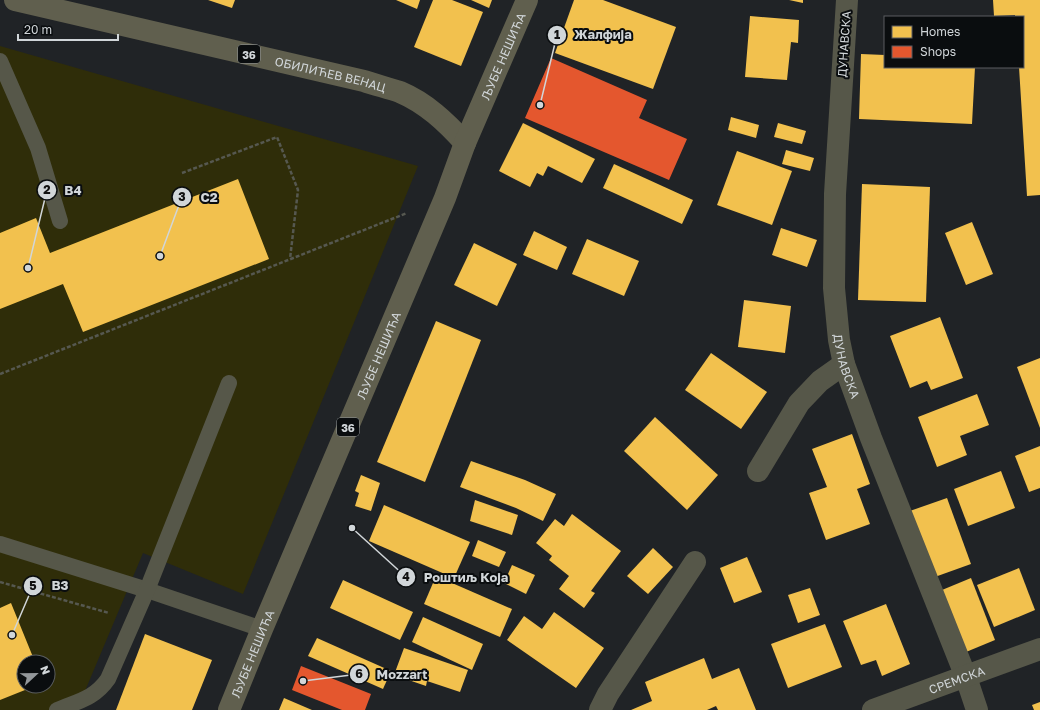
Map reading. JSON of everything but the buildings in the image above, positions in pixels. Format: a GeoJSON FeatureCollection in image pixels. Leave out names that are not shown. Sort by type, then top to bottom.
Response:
{"type":"FeatureCollection","features":[{"type":"Feature","properties":{"kind":"main road","name":"ОБИЛИЋЕВ ВЕНАЦ"},"geometry":{"type":"LineString","coordinates":[[15,0],[379,85],[400,92],[428,108],[446,122],[465,143]]}},
{"type":"Feature","properties":{"kind":"main road","name":"ЉУБЕ НЕШИЋА"},"geometry":{"type":"LineString","coordinates":[[229,710],[445,198],[465,143],[526,0]]}},
{"type":"Feature","properties":{"kind":"street","name":"ДУНАВСКА"},"geometry":{"type":"LineString","coordinates":[[847,0],[835,194],[834,288],[839,340],[844,364],[871,438],[966,677],[977,710]]}},
{"type":"Feature","properties":{"kind":"street"},"geometry":{"type":"LineString","coordinates":[[758,470],[799,403],[820,381],[844,364]]}},
{"type":"Feature","properties":{"kind":"street"},"geometry":{"type":"LineString","coordinates":[[600,710],[608,694],[695,562]]}},
{"type":"Feature","properties":{"kind":"street","name":"СРЕМСКА"},"geometry":{"type":"LineString","coordinates":[[873,710],[1040,649]]}},
{"type":"Feature","properties":{"kind":"lane"},"geometry":{"type":"LineString","coordinates":[[0,61],[38,148],[60,221]]}},
{"type":"Feature","properties":{"kind":"lane"},"geometry":{"type":"LineString","coordinates":[[57,710],[91,696],[101,688],[108,679],[147,590],[229,383]]}},
{"type":"Feature","properties":{"kind":"lane"},"geometry":{"type":"LineString","coordinates":[[0,544],[147,590],[262,630]]}},
{"type":"Feature","properties":{"kind":"path"},"geometry":{"type":"LineString","coordinates":[[182,173],[277,137],[298,190],[290,259]]}},
{"type":"Feature","properties":{"kind":"path"},"geometry":{"type":"LineString","coordinates":[[0,374],[445,198]]}},
{"type":"Feature","properties":{"kind":"path"},"geometry":{"type":"LineString","coordinates":[[0,582],[134,620]]}},
{"type":"Feature","properties":{"kind":"shaded area"},"geometry":{"type":"Polygon","coordinates":[[[0,46],[418,166],[243,594],[143,553],[77,710],[0,710],[0,46]]]}},
{"type":"Feature","properties":{"kind":"place","name":"Жалфија"},"geometry":{"type":"Point","coordinates":[540,105]}},
{"type":"Feature","properties":{"kind":"place","name":"C2"},"geometry":{"type":"Point","coordinates":[160,256]}},
{"type":"Feature","properties":{"kind":"place","name":"B4"},"geometry":{"type":"Point","coordinates":[28,268]}},
{"type":"Feature","properties":{"kind":"place","name":"Роштиљ Која"},"geometry":{"type":"Point","coordinates":[352,528]}},
{"type":"Feature","properties":{"kind":"place","name":"B3"},"geometry":{"type":"Point","coordinates":[12,635]}},
{"type":"Feature","properties":{"kind":"place","name":"Mozzart"},"geometry":{"type":"Point","coordinates":[303,681]}}]}
